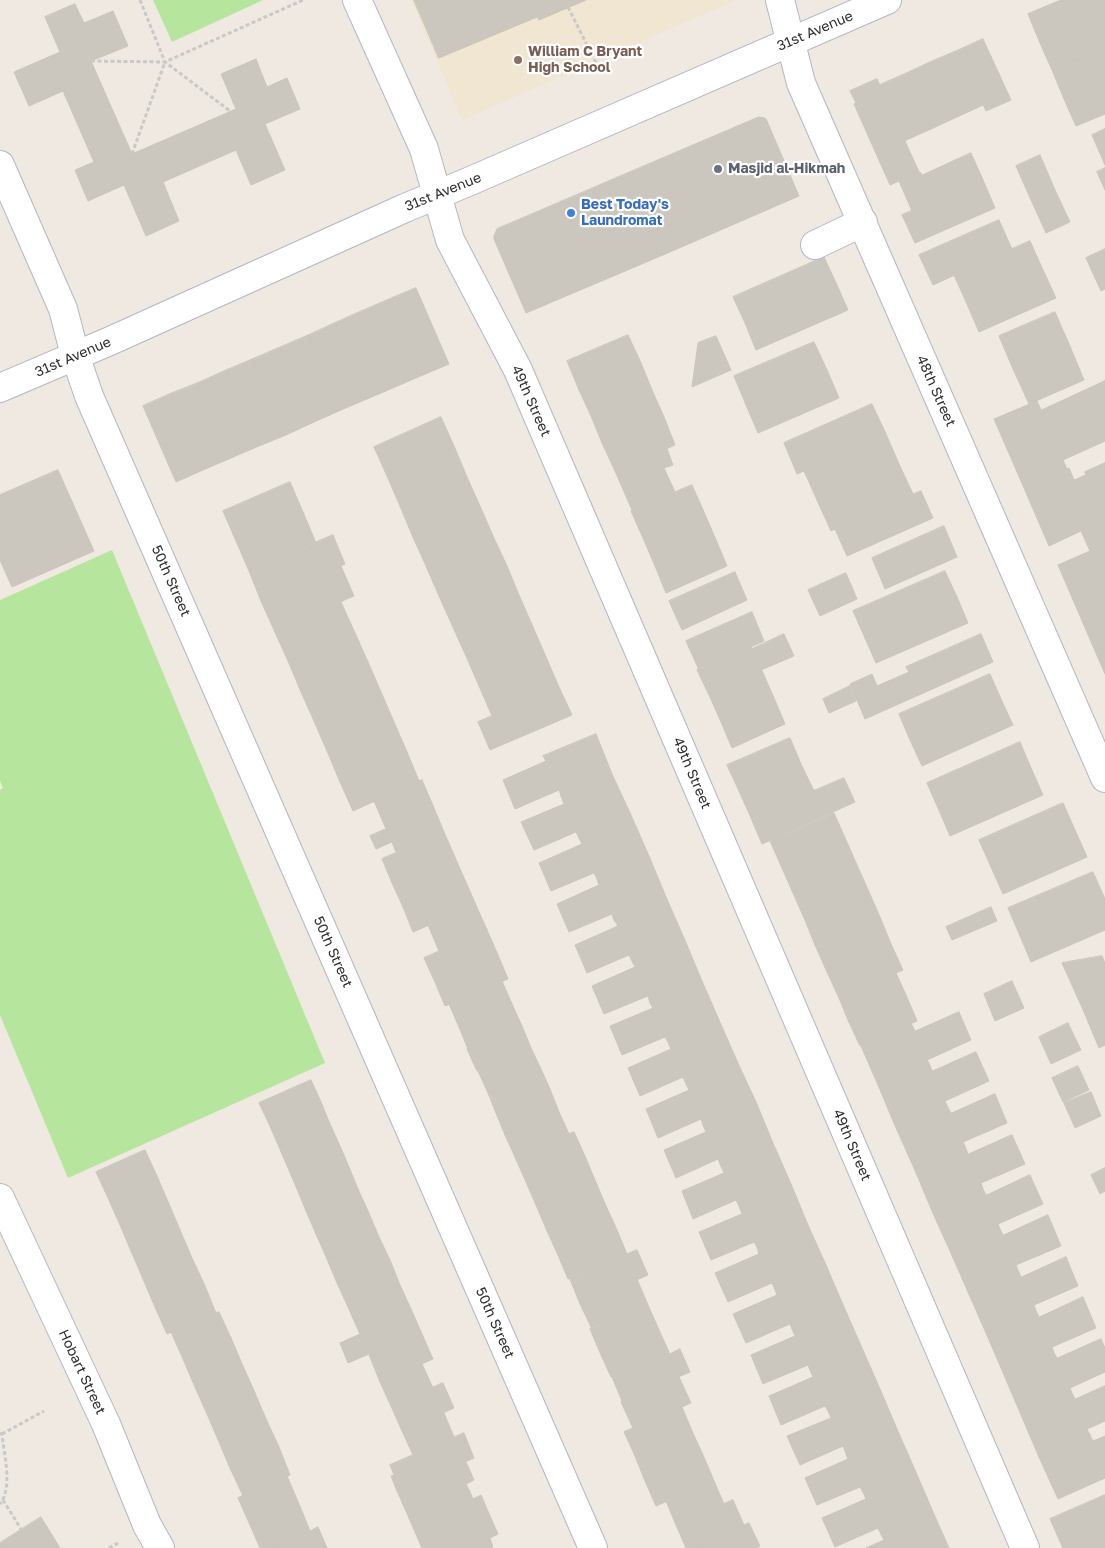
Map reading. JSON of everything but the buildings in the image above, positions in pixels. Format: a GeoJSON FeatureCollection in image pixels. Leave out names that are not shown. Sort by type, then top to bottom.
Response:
{"type":"FeatureCollection","features":[{"type":"Feature","properties":{"kind":"street","name":"49th Street"},"geometry":{"type":"LineString","coordinates":[[357,0],[424,149],[450,240],[518,370],[1025,1548]]}},
{"type":"Feature","properties":{"kind":"street","name":"48th Street"},"geometry":{"type":"LineString","coordinates":[[780,0],[801,83],[1105,778]]}},
{"type":"Feature","properties":{"kind":"street","name":"31st Avenue"},"geometry":{"type":"LineString","coordinates":[[0,388],[405,208],[887,0]]}},
{"type":"Feature","properties":{"kind":"street","name":"50th Street"},"geometry":{"type":"LineString","coordinates":[[0,165],[63,309],[76,355],[97,414],[593,1548]]}},
{"type":"Feature","properties":{"kind":"street"},"geometry":{"type":"LineString","coordinates":[[815,245],[863,222]]}},
{"type":"Feature","properties":{"kind":"street","name":"Hobart Street"},"geometry":{"type":"LineString","coordinates":[[0,1198],[106,1424],[147,1525],[160,1548]]}},
{"type":"Feature","properties":{"kind":"path"},"geometry":{"type":"LineString","coordinates":[[140,0],[165,62],[230,111]]}},
{"type":"Feature","properties":{"kind":"path"},"geometry":{"type":"LineString","coordinates":[[91,61],[165,62],[302,0]]}},
{"type":"Feature","properties":{"kind":"path"},"geometry":{"type":"LineString","coordinates":[[568,7],[601,73]]}},
{"type":"Feature","properties":{"kind":"path"},"geometry":{"type":"LineString","coordinates":[[132,154],[165,62]]}},
{"type":"Feature","properties":{"kind":"path"},"geometry":{"type":"LineString","coordinates":[[0,1504],[7,1485],[1,1433],[44,1411]]}},
{"type":"Feature","properties":{"kind":"path"},"geometry":{"type":"LineString","coordinates":[[3,1500],[22,1529]]}},
{"type":"Feature","properties":{"kind":"path"},"geometry":{"type":"LineString","coordinates":[[110,1548],[120,1542]]}},
{"type":"Feature","properties":{"kind":"shaded area","name":"William C Bryant High School"},"geometry":{"type":"Polygon","coordinates":[[[411,0],[734,0],[734,1],[462,120],[411,0]]]}},
{"type":"Feature","properties":{"kind":"green space"},"geometry":{"type":"Polygon","coordinates":[[[153,0],[263,0],[172,42],[153,0]]]}},
{"type":"Feature","properties":{"kind":"green space"},"geometry":{"type":"Polygon","coordinates":[[[112,550],[325,1063],[68,1178],[0,1015],[0,790],[3,788],[0,781],[0,600],[112,550]]]}},
{"type":"Feature","properties":{"kind":"place","name":"William C Bryant High School"},"geometry":{"type":"Point","coordinates":[518,60]}},
{"type":"Feature","properties":{"kind":"place","name":"Masjid al-Hikmah"},"geometry":{"type":"Point","coordinates":[718,169]}},
{"type":"Feature","properties":{"kind":"place","name":"Best Today's Laundromat"},"geometry":{"type":"Point","coordinates":[571,213]}}]}
